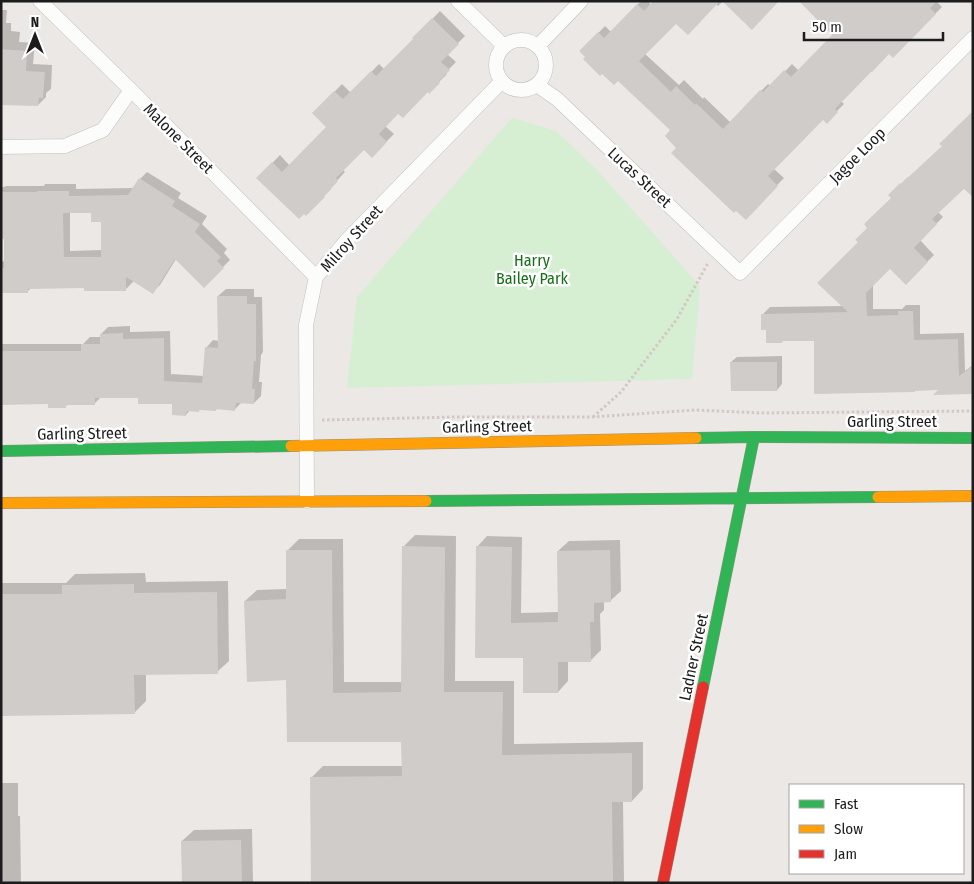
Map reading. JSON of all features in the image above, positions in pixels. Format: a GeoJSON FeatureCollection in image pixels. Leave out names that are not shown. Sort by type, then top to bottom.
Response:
{"type":"FeatureCollection","features":[{"type":"Feature","properties":{"kind":"street","name":"Malone Street"},"geometry":{"type":"LineString","coordinates":[[40,1],[316,277]]}},
{"type":"Feature","properties":{"kind":"street"},"geometry":{"type":"LineString","coordinates":[[458,1],[504,46]]}},
{"type":"Feature","properties":{"kind":"street"},"geometry":{"type":"LineString","coordinates":[[538,46],[582,1]]}},
{"type":"Feature","properties":{"kind":"street","name":"Jagoe Loop"},"geometry":{"type":"LineString","coordinates":[[740,273],[973,38]]}},
{"type":"Feature","properties":{"kind":"street"},"geometry":{"type":"LineString","coordinates":[[518,40],[532,42],[538,46],[546,58],[547,66],[546,73],[537,85],[523,91],[508,87],[502,81],[498,76],[496,63],[504,46],[518,40]]}},
{"type":"Feature","properties":{"kind":"street","name":"Milroy Street"},"geometry":{"type":"LineString","coordinates":[[307,501],[306,325],[316,277],[346,241],[502,81]]}},
{"type":"Feature","properties":{"kind":"street","name":"Lucas Street"},"geometry":{"type":"LineString","coordinates":[[537,85],[557,99],[740,273]]}},
{"type":"Feature","properties":{"kind":"street"},"geometry":{"type":"LineString","coordinates":[[1,147],[65,146],[103,130],[131,90]]}},
{"type":"Feature","properties":{"kind":"street","name":"Garling Street"},"geometry":{"type":"LineString","coordinates":[[1,451],[754,437],[973,438]]}},
{"type":"Feature","properties":{"kind":"street","name":"Ladner Street"},"geometry":{"type":"LineString","coordinates":[[663,883],[754,437]]}},
{"type":"Feature","properties":{"kind":"street"},"geometry":{"type":"LineString","coordinates":[[1,503],[742,500],[973,496]]}},
{"type":"Feature","properties":{"kind":"path"},"geometry":{"type":"LineString","coordinates":[[592,418],[621,392],[677,319],[715,248]]}},
{"type":"Feature","properties":{"kind":"path"},"geometry":{"type":"LineString","coordinates":[[306,422],[455,417],[592,418],[695,410],[761,412],[973,411]]}},
{"type":"Feature","properties":{"kind":"green space","name":"Harry Bailey Park"},"geometry":{"type":"Polygon","coordinates":[[[512,118],[556,131],[597,170],[700,286],[692,379],[347,388],[357,297],[512,118]]]}},
{"type":"Feature","properties":{"kind":"building"},"geometry":{"type":"Polygon","coordinates":[[[653,1],[720,1],[688,35],[676,24],[639,61],[671,92],[676,86],[723,129],[760,90],[763,92],[784,70],[791,77],[832,35],[799,1],[937,1],[930,8],[936,14],[893,58],[889,54],[835,109],[838,112],[827,124],[823,120],[768,176],[778,186],[746,220],[736,211],[734,213],[671,153],[676,148],[665,136],[670,130],[618,81],[614,85],[602,74],[600,76],[583,59],[585,57],[579,51],[598,32],[604,38],[637,4],[644,11],[653,1]]]}},
{"type":"Feature","properties":{"kind":"building"},"geometry":{"type":"Polygon","coordinates":[[[722,1],[779,1],[752,30],[722,1]]]}},
{"type":"Feature","properties":{"kind":"building"},"geometry":{"type":"Polygon","coordinates":[[[432,18],[459,44],[441,62],[450,70],[439,81],[440,83],[429,94],[428,92],[403,118],[398,114],[379,134],[387,142],[372,158],[364,150],[336,178],[338,181],[325,197],[306,216],[304,214],[299,219],[256,178],[272,162],[282,172],[326,127],[312,113],[334,91],[343,99],[371,71],[376,76],[432,18]]]}},
{"type":"Feature","properties":{"kind":"building"},"geometry":{"type":"Polygon","coordinates":[[[1,49],[27,51],[26,71],[45,72],[43,98],[39,98],[38,106],[1,105],[1,49]]]}},
{"type":"Feature","properties":{"kind":"building"},"geometry":{"type":"Polygon","coordinates":[[[973,111],[973,197],[964,189],[932,219],[937,224],[914,248],[928,262],[906,285],[890,269],[866,293],[867,316],[898,315],[898,311],[913,311],[914,340],[958,339],[959,376],[973,366],[973,394],[933,395],[938,390],[814,394],[814,341],[766,343],[766,330],[761,330],[761,314],[848,312],[817,283],[858,242],[855,240],[867,228],[864,224],[891,198],[888,195],[942,146],[939,144],[973,111]]]}},
{"type":"Feature","properties":{"kind":"building"},"geometry":{"type":"Polygon","coordinates":[[[139,178],[175,201],[172,206],[200,224],[195,232],[221,257],[217,261],[224,268],[204,288],[175,259],[153,294],[126,277],[126,291],[84,291],[84,288],[28,289],[28,293],[1,293],[1,268],[4,268],[4,239],[1,239],[1,192],[69,191],[69,196],[128,195],[139,178]],[[63,213],[64,257],[101,257],[101,222],[91,222],[91,213],[63,213]]]}},
{"type":"Feature","properties":{"kind":"building"},"geometry":{"type":"Polygon","coordinates":[[[217,296],[247,296],[247,304],[256,304],[256,361],[254,361],[252,389],[255,389],[254,404],[236,403],[235,411],[216,409],[216,411],[187,411],[186,416],[172,415],[172,404],[138,404],[138,398],[95,398],[95,405],[66,405],[66,408],[48,408],[48,404],[1,405],[1,351],[81,351],[81,344],[100,344],[100,334],[123,333],[123,339],[164,338],[164,381],[202,383],[205,347],[218,348],[217,296]]]}},
{"type":"Feature","properties":{"kind":"building"},"geometry":{"type":"Polygon","coordinates":[[[730,362],[777,362],[777,391],[731,391],[730,362]]]}},
{"type":"Feature","properties":{"kind":"building"},"geometry":{"type":"Polygon","coordinates":[[[402,546],[445,547],[444,692],[503,692],[502,755],[632,753],[632,802],[612,802],[613,883],[311,883],[310,777],[402,776],[401,742],[287,742],[286,680],[247,682],[244,601],[286,599],[286,550],[332,550],[333,693],[401,692],[402,546]]]}},
{"type":"Feature","properties":{"kind":"building"},"geometry":{"type":"Polygon","coordinates":[[[476,546],[512,547],[511,623],[558,622],[557,551],[610,550],[611,602],[594,603],[594,622],[590,622],[591,662],[558,662],[558,693],[523,693],[523,658],[475,658],[476,546]]]}},
{"type":"Feature","properties":{"kind":"building"},"geometry":{"type":"Polygon","coordinates":[[[134,584],[134,593],[217,592],[218,674],[134,675],[135,714],[1,716],[1,594],[62,594],[62,585],[134,584]]]}},
{"type":"Feature","properties":{"kind":"building"},"geometry":{"type":"Polygon","coordinates":[[[241,840],[242,883],[182,883],[181,841],[241,840]]]}},
{"type":"Feature","properties":{"kind":"traffic: fast"},"geometry":{"type":"LineString","coordinates":[[703,687],[754,437]]}},
{"type":"Feature","properties":{"kind":"traffic: fast"},"geometry":{"type":"LineString","coordinates":[[696,438],[973,438]]}},
{"type":"Feature","properties":{"kind":"traffic: fast"},"geometry":{"type":"LineString","coordinates":[[1,451],[291,446]]}},
{"type":"Feature","properties":{"kind":"traffic: fast"},"geometry":{"type":"LineString","coordinates":[[426,501],[878,497]]}},
{"type":"Feature","properties":{"kind":"traffic: slow"},"geometry":{"type":"LineString","coordinates":[[291,446],[696,438]]}},
{"type":"Feature","properties":{"kind":"traffic: slow"},"geometry":{"type":"LineString","coordinates":[[878,497],[973,496]]}},
{"type":"Feature","properties":{"kind":"traffic: slow"},"geometry":{"type":"LineString","coordinates":[[1,503],[426,501]]}},
{"type":"Feature","properties":{"kind":"traffic: jam"},"geometry":{"type":"LineString","coordinates":[[663,883],[703,687]]}}]}
